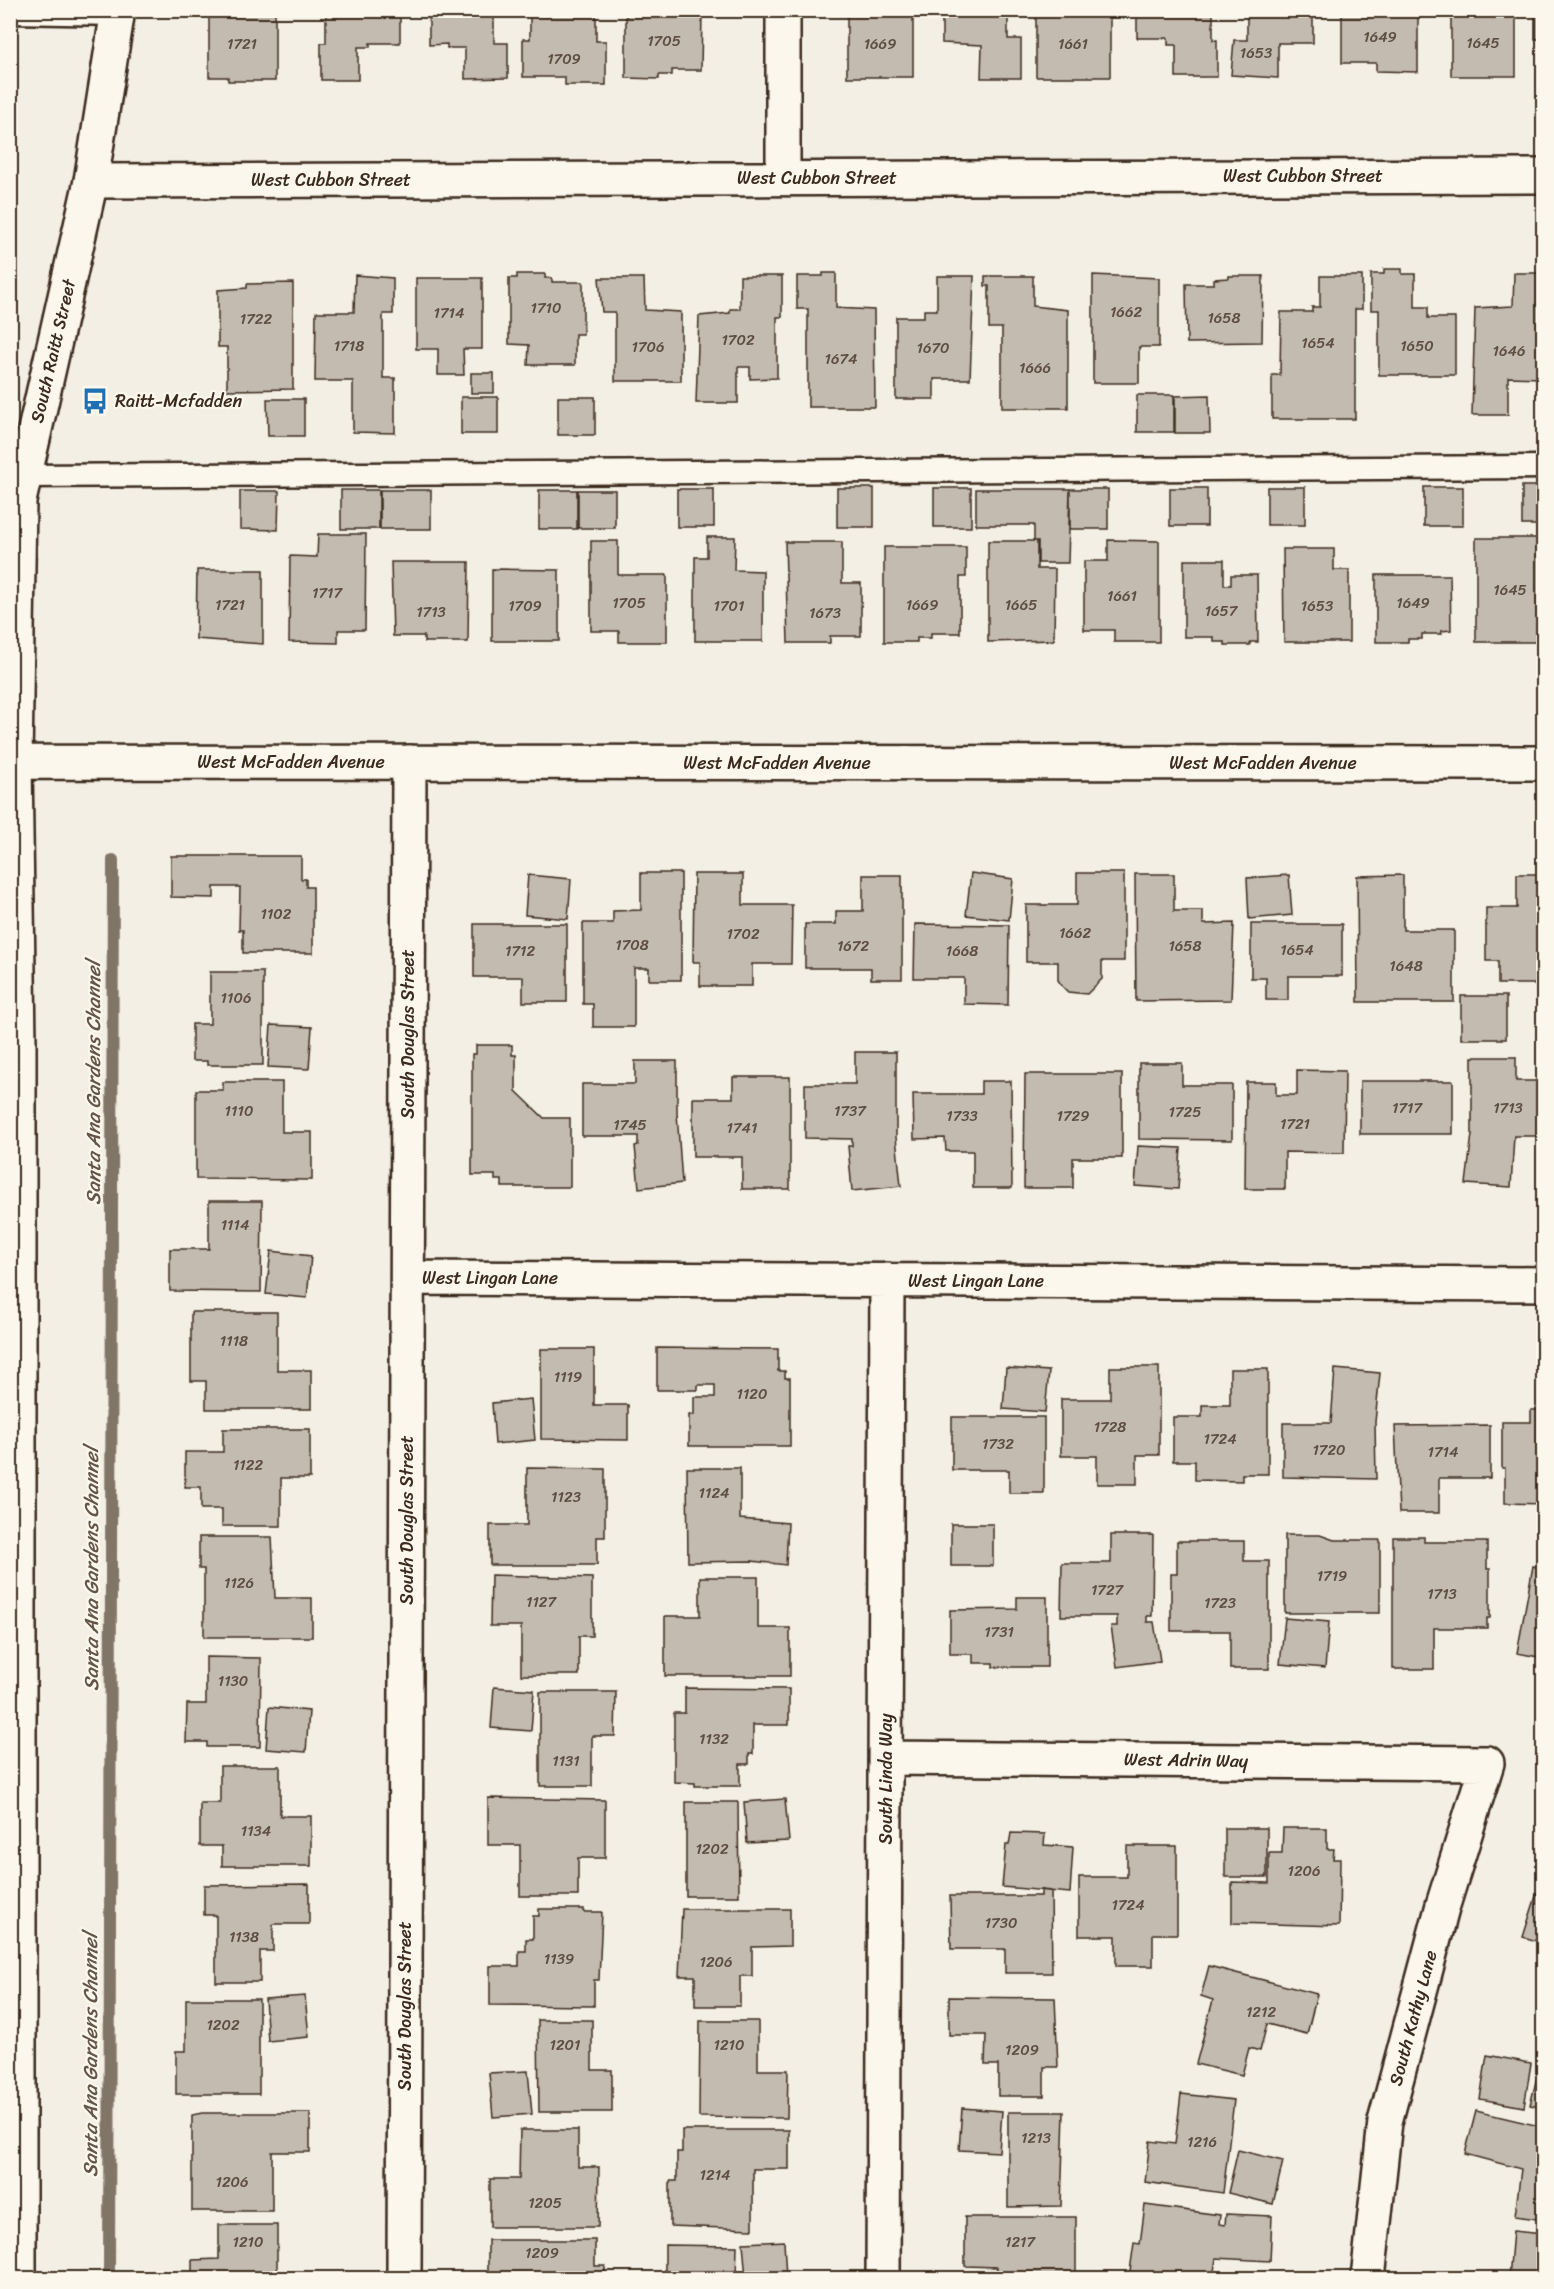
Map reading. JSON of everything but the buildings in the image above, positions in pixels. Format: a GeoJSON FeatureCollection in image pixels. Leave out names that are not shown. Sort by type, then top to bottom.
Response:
{"type":"FeatureCollection","features":[{"type":"Feature","properties":{"kind":"street"},"geometry":{"type":"LineString","coordinates":[[783,10],[783,178]]}},
{"type":"Feature","properties":{"kind":"street","name":"South Raitt Street"},"geometry":{"type":"LineString","coordinates":[[19,2278],[13,762],[19,501],[91,180],[118,12]]}},
{"type":"Feature","properties":{"kind":"street","name":"West Cubbon Street"},"geometry":{"type":"LineString","coordinates":[[91,180],[1544,176]]}},
{"type":"Feature","properties":{"kind":"street","name":"West McFadden Avenue"},"geometry":{"type":"LineString","coordinates":[[13,762],[1544,763]]}},
{"type":"Feature","properties":{"kind":"street","name":"South Douglas Street"},"geometry":{"type":"LineString","coordinates":[[404,2278],[409,762]]}},
{"type":"Feature","properties":{"kind":"street","name":"West Lingan Lane"},"geometry":{"type":"LineString","coordinates":[[408,1278],[1544,1284]]}},
{"type":"Feature","properties":{"kind":"street","name":"South Linda Way"},"geometry":{"type":"LineString","coordinates":[[883,2278],[887,1280]]}},
{"type":"Feature","properties":{"kind":"street","name":"West Adrin Way"},"geometry":{"type":"LineString","coordinates":[[886,1758],[1487,1763]]}},
{"type":"Feature","properties":{"kind":"street","name":"South Kathy Lane"},"geometry":{"type":"LineString","coordinates":[[1368,2278],[1385,2122],[1443,1905],[1487,1763]]}},
{"type":"Feature","properties":{"kind":"lane"},"geometry":{"type":"LineString","coordinates":[[10,12],[118,12]]}},
{"type":"Feature","properties":{"kind":"lane"},"geometry":{"type":"LineString","coordinates":[[25,476],[1544,467]]}},
{"type":"Feature","properties":{"kind":"waterway","name":"Santa Ana Gardens Channel"},"geometry":{"type":"LineString","coordinates":[[109,2278],[113,860]]}},
{"type":"Feature","properties":{"kind":"place","name":"Raitt-Mcfadden"},"geometry":{"type":"Point","coordinates":[95,401]}}]}
